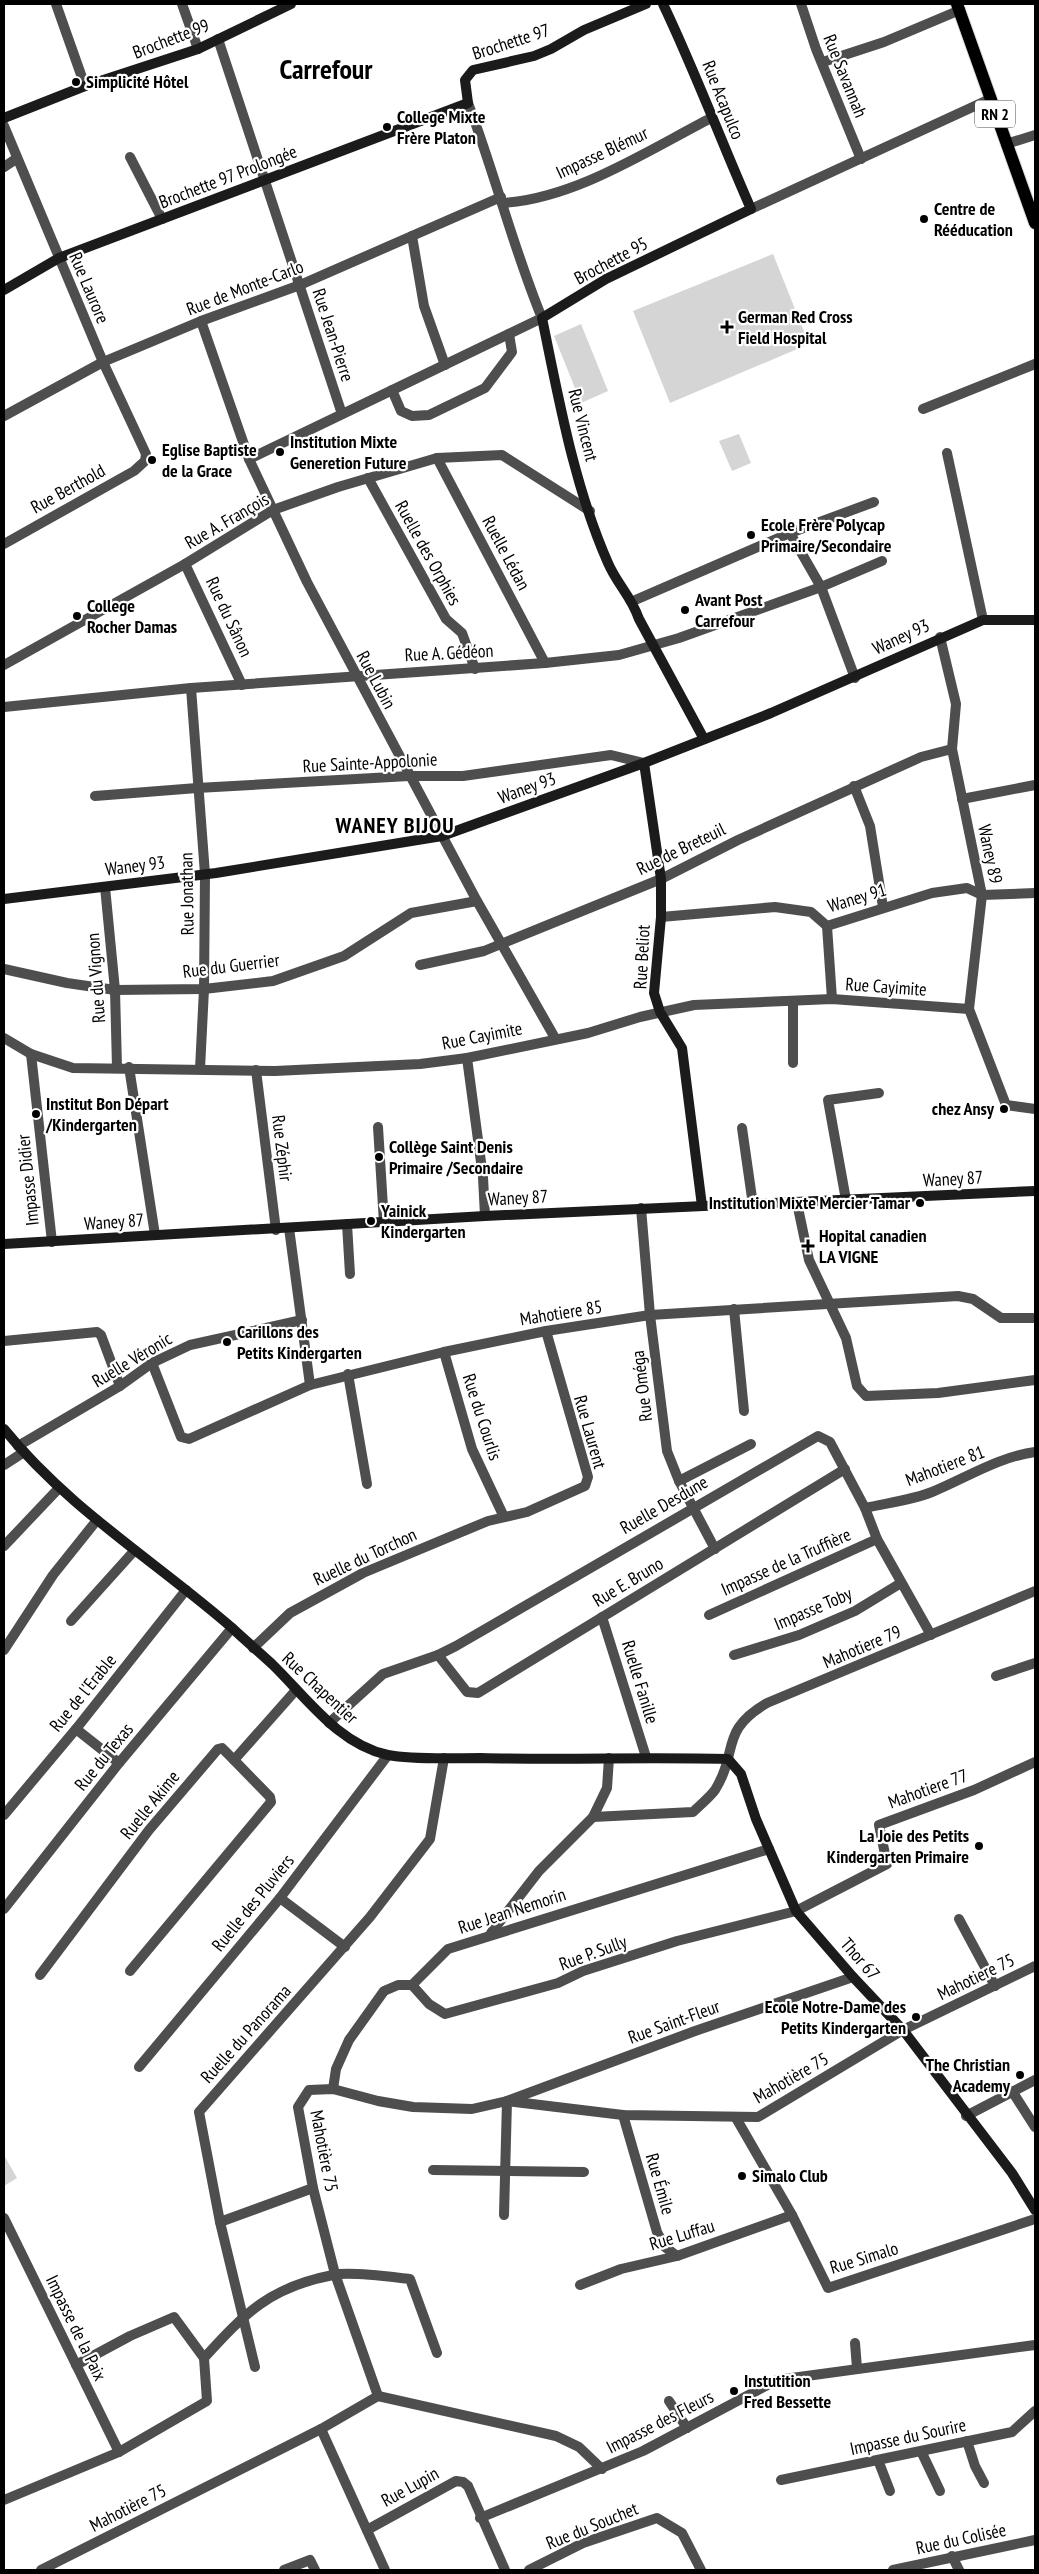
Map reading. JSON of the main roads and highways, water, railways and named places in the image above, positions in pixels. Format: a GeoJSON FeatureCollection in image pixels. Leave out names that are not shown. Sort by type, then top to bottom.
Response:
{"type":"FeatureCollection","features":[{"type":"Feature","properties":{"kind":"main road","name":"RN 2"},"geometry":{"type":"LineString","coordinates":[[959,7],[1035,223]]}},
{"type":"Feature","properties":{"kind":"place","name":"Simplicité Hôtel"},"geometry":{"type":"Point","coordinates":[76,82]}},
{"type":"Feature","properties":{"kind":"place","name":"College Mixte Frère Platon"},"geometry":{"type":"Point","coordinates":[387,127]}},
{"type":"Feature","properties":{"kind":"place","name":"Centre de Rééducation"},"geometry":{"type":"Point","coordinates":[924,219]}},
{"type":"Feature","properties":{"kind":"place","name":"German Red Cross Field Hospital"},"geometry":{"type":"Point","coordinates":[727,327]}},
{"type":"Feature","properties":{"kind":"place","name":"Institution Mixte Generetion Future"},"geometry":{"type":"Point","coordinates":[280,452]}},
{"type":"Feature","properties":{"kind":"place","name":"Eglise Baptiste de la Grace"},"geometry":{"type":"Point","coordinates":[152,460]}},
{"type":"Feature","properties":{"kind":"place","name":"Ecole Frère Polycap Primaire/Secondaire"},"geometry":{"type":"Point","coordinates":[751,535]}},
{"type":"Feature","properties":{"kind":"place","name":"Avant Post Carrefour"},"geometry":{"type":"Point","coordinates":[685,610]}},
{"type":"Feature","properties":{"kind":"place","name":"College Rocher Damas"},"geometry":{"type":"Point","coordinates":[77,616]}},
{"type":"Feature","properties":{"kind":"place","name":"chez Ansy"},"geometry":{"type":"Point","coordinates":[1004,1109]}},
{"type":"Feature","properties":{"kind":"place","name":"Institut Bon Départ /Kindergarten"},"geometry":{"type":"Point","coordinates":[36,1114]}},
{"type":"Feature","properties":{"kind":"place","name":"Collège Saint Denis Primaire /Secondaire"},"geometry":{"type":"Point","coordinates":[379,1157]}},
{"type":"Feature","properties":{"kind":"place","name":"Institution Mixte Mercier Tamar"},"geometry":{"type":"Point","coordinates":[920,1203]}},
{"type":"Feature","properties":{"kind":"place","name":"Yainick Kindergarten"},"geometry":{"type":"Point","coordinates":[371,1221]}},
{"type":"Feature","properties":{"kind":"place","name":"Hopital canadien LA VIGNE"},"geometry":{"type":"Point","coordinates":[808,1246]}},
{"type":"Feature","properties":{"kind":"place","name":"Carillons des Petits Kindergarten"},"geometry":{"type":"Point","coordinates":[227,1342]}},
{"type":"Feature","properties":{"kind":"place","name":"La Joie des Petits Kindergarten Primaire"},"geometry":{"type":"Point","coordinates":[979,1846]}},
{"type":"Feature","properties":{"kind":"place","name":"Ecole Notre-Dame des Petits Kindergarten"},"geometry":{"type":"Point","coordinates":[916,2017]}},
{"type":"Feature","properties":{"kind":"place","name":"The Christian Academy"},"geometry":{"type":"Point","coordinates":[1020,2075]}},
{"type":"Feature","properties":{"kind":"place","name":"Simalo Club"},"geometry":{"type":"Point","coordinates":[742,2176]}},
{"type":"Feature","properties":{"kind":"place","name":"Instutition Fred Bessette"},"geometry":{"type":"Point","coordinates":[734,2391]}},
{"type":"Feature","properties":{"kind":"district","name":"Carrefour"},"geometry":{"type":"Point","coordinates":[326,69]}},
{"type":"Feature","properties":{"kind":"district","name":"WANEY BIJOU"},"geometry":{"type":"Point","coordinates":[395,825]}}]}
